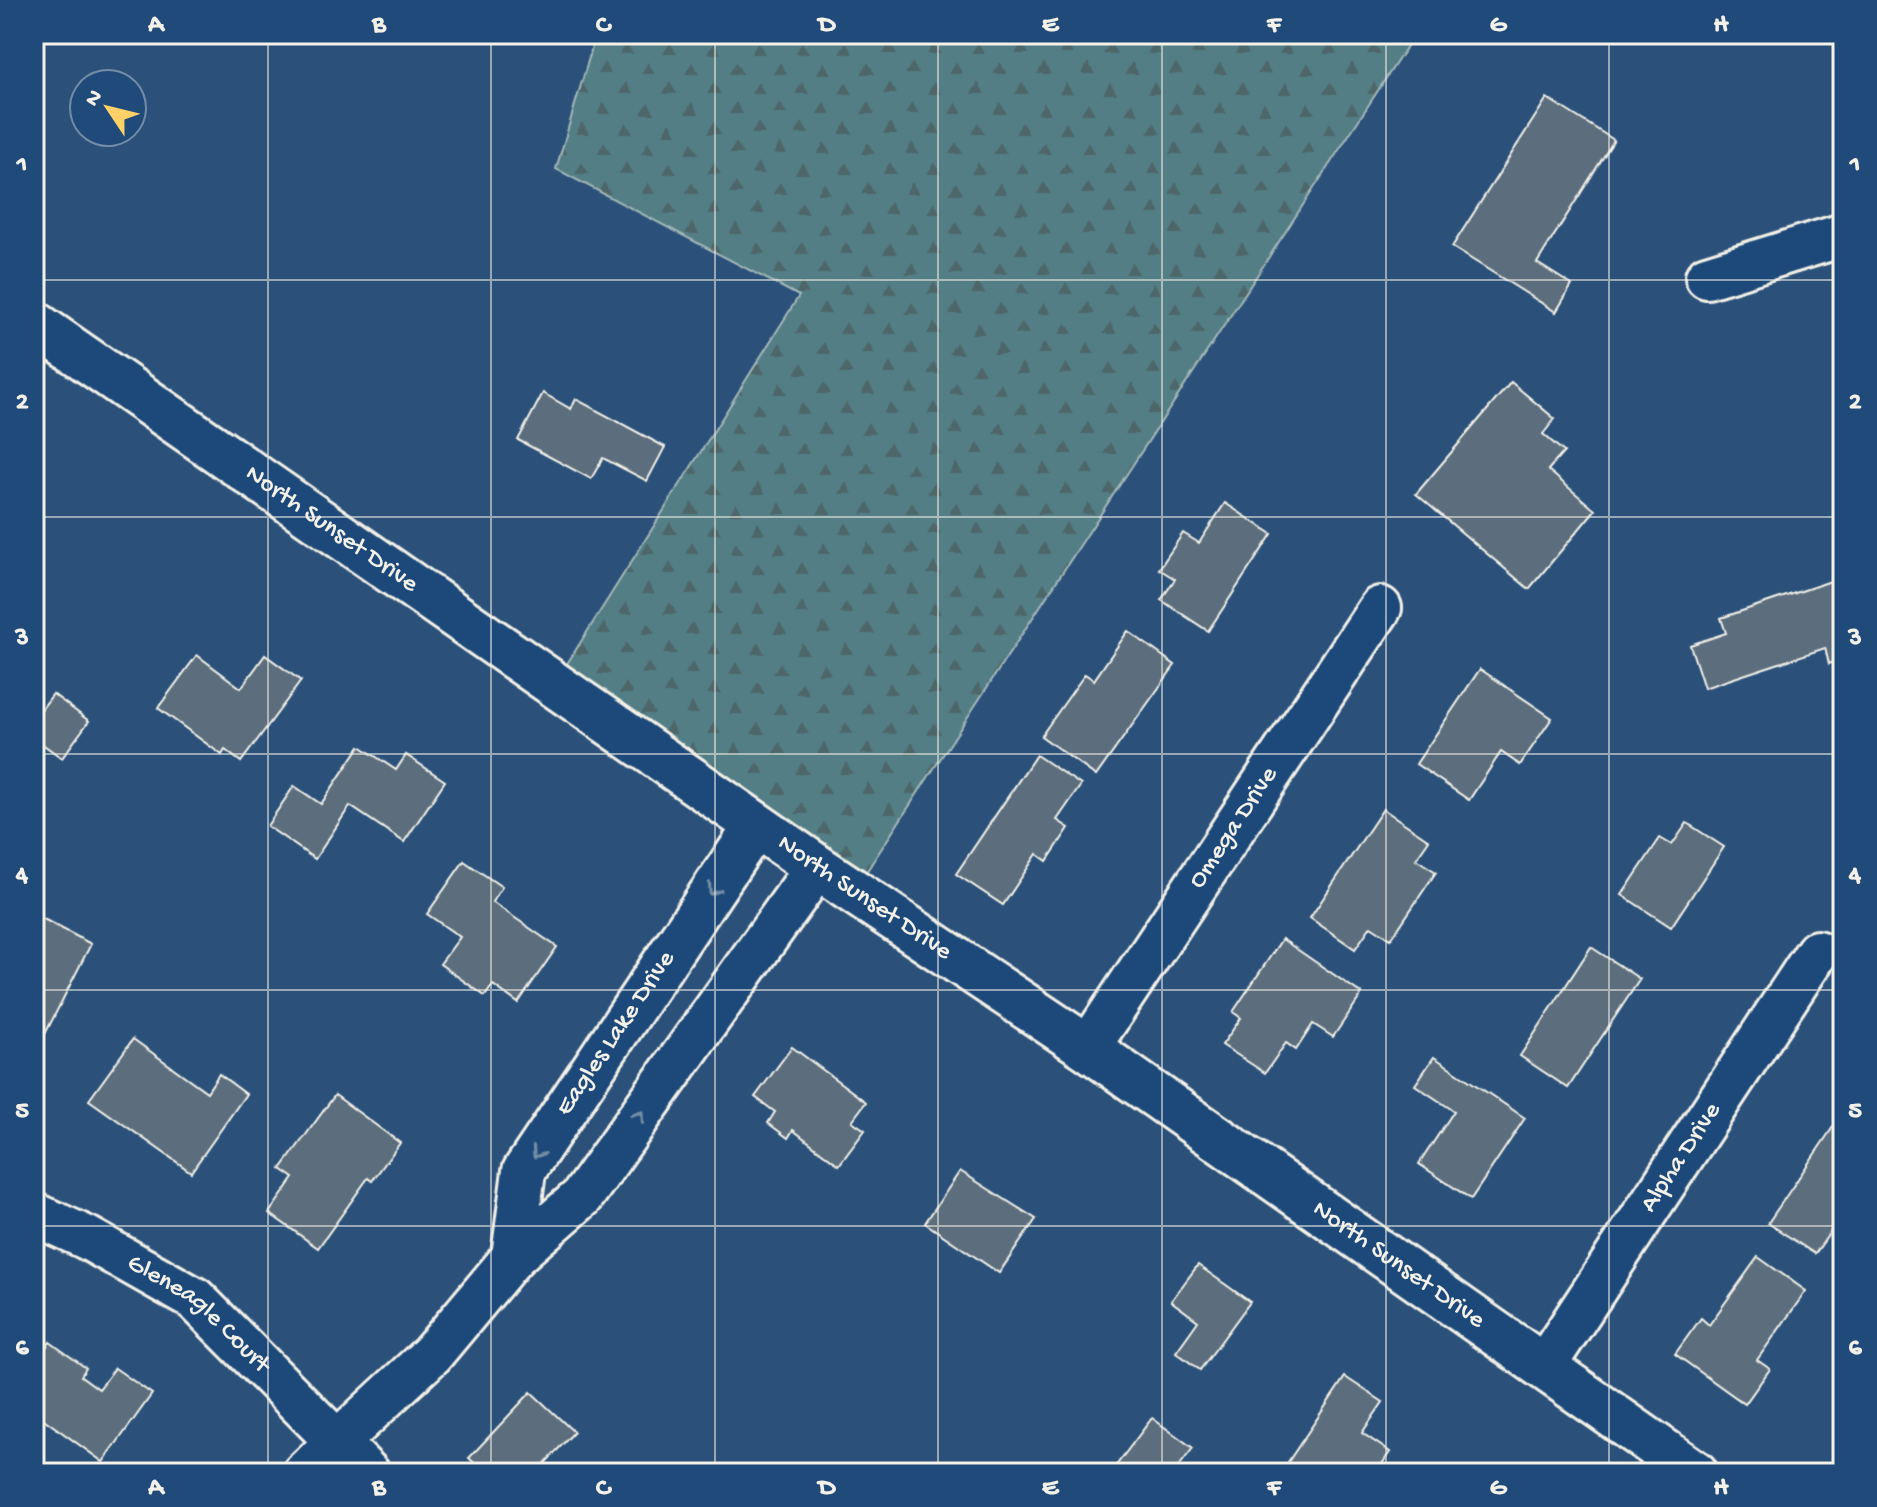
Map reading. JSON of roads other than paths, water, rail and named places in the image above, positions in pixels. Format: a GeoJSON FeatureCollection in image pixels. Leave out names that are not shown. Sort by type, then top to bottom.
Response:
{"type":"FeatureCollection","features":[{"type":"Feature","properties":{"kind":"main road","name":"North Sunset Drive"},"geometry":{"type":"LineString","coordinates":[[34,323],[756,826],[1088,1048],[1545,1365],[1695,1473]]}},
{"type":"Feature","properties":{"kind":"street"},"geometry":{"type":"LineString","coordinates":[[1707,277],[1843,235]]}},
{"type":"Feature","properties":{"kind":"street","name":"Omega Drive"},"geometry":{"type":"LineString","coordinates":[[1088,1048],[1380,608]]}},
{"type":"Feature","properties":{"kind":"street","name":"Eagles Lake Drive"},"geometry":{"type":"LineString","coordinates":[[513,1257],[524,1171],[756,826]]}},
{"type":"Feature","properties":{"kind":"street"},"geometry":{"type":"LineString","coordinates":[[304,1473],[340,1443],[432,1354],[513,1257],[582,1197],[817,867]]}},
{"type":"Feature","properties":{"kind":"street","name":"Alpha Drive"},"geometry":{"type":"LineString","coordinates":[[1545,1365],[1817,952]]}},
{"type":"Feature","properties":{"kind":"street","name":"Gleneagle Court"},"geometry":{"type":"LineString","coordinates":[[34,1214],[87,1238],[195,1299],[368,1473]]}}]}
